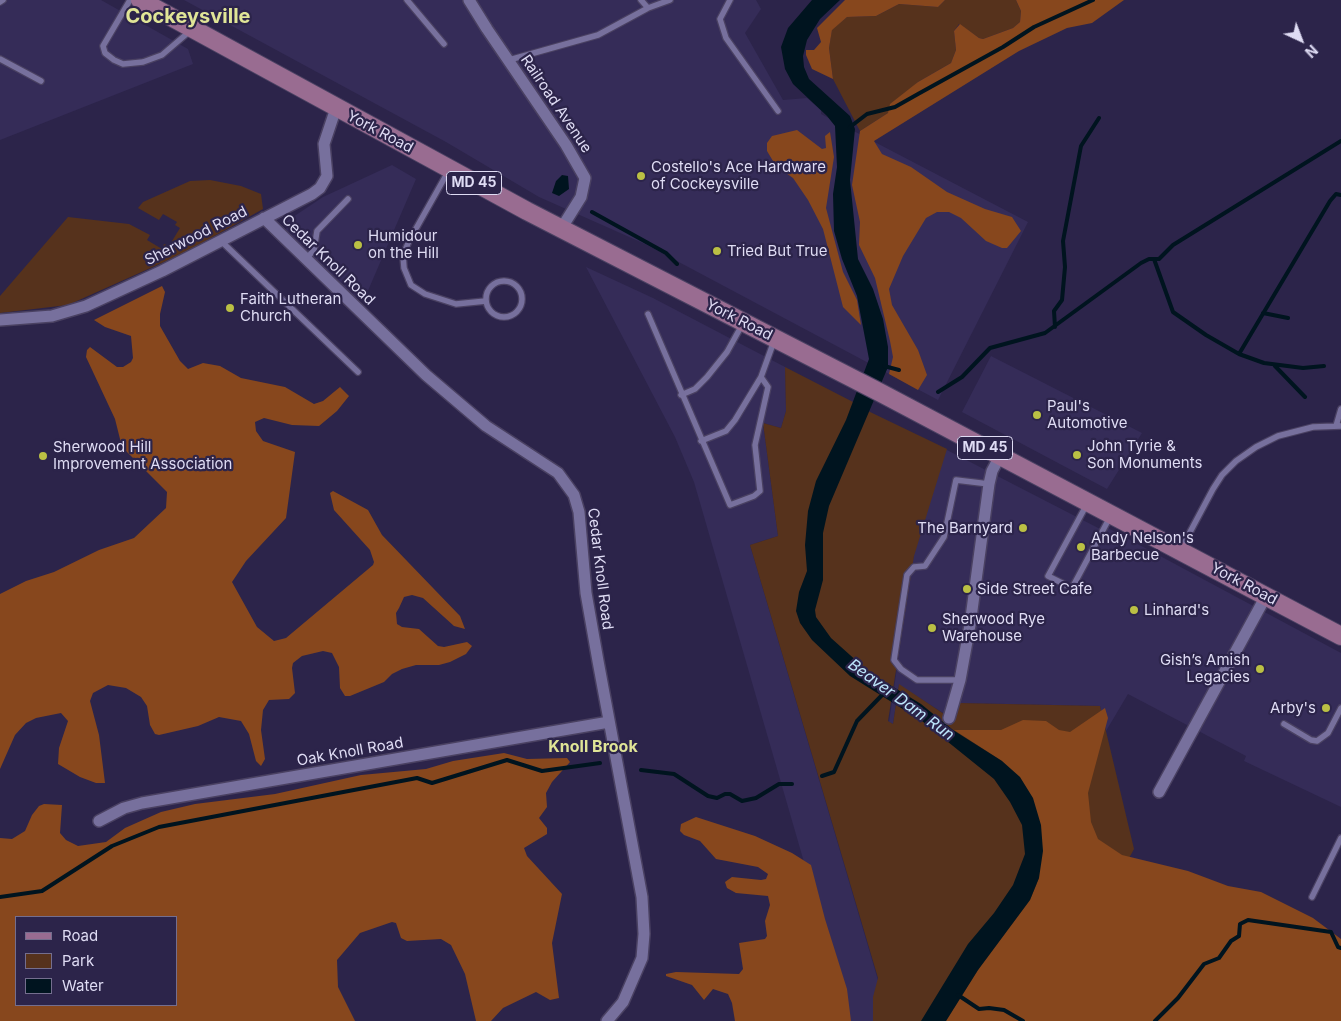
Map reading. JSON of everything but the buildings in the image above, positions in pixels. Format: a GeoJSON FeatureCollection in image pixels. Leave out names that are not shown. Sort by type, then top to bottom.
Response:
{"type":"FeatureCollection","features":[{"type":"Feature","properties":{"kind":"main road","name":"York Road"},"geometry":{"type":"LineString","coordinates":[[140,0],[192,30],[561,229],[881,393],[1341,636]]}},
{"type":"Feature","properties":{"kind":"street","name":"Railroad Avenue"},"geometry":{"type":"LineString","coordinates":[[469,0],[566,145],[585,178],[581,197],[561,229]]}},
{"type":"Feature","properties":{"kind":"street","name":"Sherwood Road"},"geometry":{"type":"LineString","coordinates":[[0,320],[41,317],[75,310],[162,271],[312,194],[324,182],[327,168],[324,144],[336,108]]}},
{"type":"Feature","properties":{"kind":"street","name":"Cedar Knoll Road"},"geometry":{"type":"LineString","coordinates":[[264,218],[446,393],[486,426],[558,473],[574,495],[579,512],[586,593],[642,897],[644,934],[642,958],[623,1002],[607,1021]]}},
{"type":"Feature","properties":{"kind":"street"},"geometry":{"type":"LineString","coordinates":[[949,718],[960,680],[980,560],[989,484],[992,471],[1000,456]]}},
{"type":"Feature","properties":{"kind":"street"},"geometry":{"type":"LineString","coordinates":[[1159,792],[1266,596]]}},
{"type":"Feature","properties":{"kind":"street","name":"Oak Knoll Road"},"geometry":{"type":"LineString","coordinates":[[99,821],[124,808],[142,803],[609,722]]}},
{"type":"Feature","properties":{"kind":"lane"},"geometry":{"type":"LineString","coordinates":[[130,0],[104,46],[105,53],[114,60],[123,64],[134,64],[162,55],[192,30]]}},
{"type":"Feature","properties":{"kind":"lane"},"geometry":{"type":"LineString","coordinates":[[408,0],[444,44]]}},
{"type":"Feature","properties":{"kind":"lane"},"geometry":{"type":"LineString","coordinates":[[641,0],[648,8]]}},
{"type":"Feature","properties":{"kind":"lane"},"geometry":{"type":"LineString","coordinates":[[509,60],[598,35],[648,8],[670,0]]}},
{"type":"Feature","properties":{"kind":"lane"},"geometry":{"type":"LineString","coordinates":[[730,0],[720,19],[726,38],[778,111]]}},
{"type":"Feature","properties":{"kind":"lane"},"geometry":{"type":"LineString","coordinates":[[0,59],[41,81]]}},
{"type":"Feature","properties":{"kind":"lane"},"geometry":{"type":"LineString","coordinates":[[449,169],[409,241],[403,255],[404,268],[411,285],[426,294],[456,304],[486,301]]}},
{"type":"Feature","properties":{"kind":"lane"},"geometry":{"type":"LineString","coordinates":[[306,259],[314,250],[317,231],[348,199]]}},
{"type":"Feature","properties":{"kind":"lane"},"geometry":{"type":"LineString","coordinates":[[221,241],[358,372]]}},
{"type":"Feature","properties":{"kind":"lane"},"geometry":{"type":"LineString","coordinates":[[498,282],[510,282],[515,285],[522,295],[521,306],[518,311],[507,317],[502,317],[491,311],[486,301],[489,290],[498,282]]}},
{"type":"Feature","properties":{"kind":"lane"},"geometry":{"type":"LineString","coordinates":[[648,314],[681,396],[730,505],[758,494],[761,488],[755,445],[768,387],[761,377]]}},
{"type":"Feature","properties":{"kind":"lane"},"geometry":{"type":"LineString","coordinates":[[681,396],[695,389],[707,377],[727,352],[743,322]]}},
{"type":"Feature","properties":{"kind":"lane"},"geometry":{"type":"LineString","coordinates":[[701,441],[729,428],[761,377],[774,339]]}},
{"type":"Feature","properties":{"kind":"lane"},"geometry":{"type":"LineString","coordinates":[[1180,550],[1213,489],[1222,475],[1236,461],[1256,447],[1278,436],[1313,427],[1338,426],[1341,409]]}},
{"type":"Feature","properties":{"kind":"lane"},"geometry":{"type":"LineString","coordinates":[[960,680],[918,680],[901,669],[894,660],[907,575],[914,567],[925,566],[944,537],[956,480],[989,484]]}},
{"type":"Feature","properties":{"kind":"lane"},"geometry":{"type":"LineString","coordinates":[[1088,502],[1048,576],[1072,588],[1111,514]]}},
{"type":"Feature","properties":{"kind":"lane"},"geometry":{"type":"LineString","coordinates":[[1284,724],[1311,740],[1317,740],[1323,738],[1328,732],[1341,708]]}},
{"type":"Feature","properties":{"kind":"lane"},"geometry":{"type":"LineString","coordinates":[[1312,897],[1341,838]]}},
{"type":"Feature","properties":{"kind":"lane"},"geometry":{"type":"LineString","coordinates":[[1335,851],[1341,854]]}},
{"type":"Feature","properties":{"kind":"shaded area"},"geometry":{"type":"Polygon","coordinates":[[[0,0],[101,0],[188,49],[193,64],[0,140],[0,0]]]}},
{"type":"Feature","properties":{"kind":"shaded area"},"geometry":{"type":"Polygon","coordinates":[[[184,0],[756,0],[761,9],[745,33],[783,100],[807,98],[821,110],[821,114],[1028,222],[938,400],[645,244],[539,197],[446,142],[184,0]]]}},
{"type":"Feature","properties":{"kind":"shaded area"},"geometry":{"type":"Polygon","coordinates":[[[845,0],[945,0],[938,7],[899,4],[876,16],[847,17],[832,30],[829,48],[833,79],[812,69],[806,55],[806,50],[814,50],[821,42],[817,28],[845,0]]]}},
{"type":"Feature","properties":{"kind":"shaded area"},"geometry":{"type":"Polygon","coordinates":[[[1016,0],[1124,0],[1092,23],[1067,28],[1019,51],[874,141],[882,154],[911,167],[947,192],[985,209],[1012,217],[1021,231],[1007,248],[1002,248],[986,241],[961,218],[949,212],[937,212],[926,218],[903,256],[889,289],[892,305],[918,350],[927,375],[918,390],[889,374],[893,357],[890,341],[875,278],[859,245],[860,222],[852,185],[860,131],[888,113],[890,104],[918,82],[951,63],[956,50],[954,31],[960,24],[983,39],[1013,28],[1020,22],[1021,11],[1016,0]]]}},
{"type":"Feature","properties":{"kind":"shaded area"},"geometry":{"type":"Polygon","coordinates":[[[797,130],[822,149],[826,148],[825,136],[830,132],[834,157],[826,208],[843,272],[857,300],[861,325],[843,307],[823,229],[808,200],[793,178],[776,166],[767,151],[767,143],[772,136],[797,130]]]}},
{"type":"Feature","properties":{"kind":"shaded area"},"geometry":{"type":"Polygon","coordinates":[[[392,165],[416,179],[364,300],[351,296],[286,230],[287,221],[323,197],[392,165]]]}},
{"type":"Feature","properties":{"kind":"shaded area"},"geometry":{"type":"Polygon","coordinates":[[[586,267],[653,298],[785,367],[786,411],[781,428],[763,423],[778,536],[750,545],[890,1021],[850,1021],[694,482],[675,437],[586,267]]]}},
{"type":"Feature","properties":{"kind":"shaded area"},"geometry":{"type":"Polygon","coordinates":[[[162,286],[165,292],[160,314],[160,326],[180,361],[188,369],[203,363],[220,366],[241,378],[285,387],[314,404],[323,401],[340,387],[349,396],[337,411],[319,426],[292,425],[264,418],[255,422],[256,431],[263,441],[295,452],[286,518],[246,561],[232,582],[257,627],[274,641],[286,638],[373,565],[374,562],[370,550],[334,510],[330,493],[333,491],[368,510],[382,535],[460,616],[465,629],[454,626],[423,598],[412,595],[404,597],[396,613],[397,624],[402,627],[419,629],[438,646],[444,647],[467,642],[472,646],[466,654],[450,662],[439,665],[416,665],[402,669],[392,674],[384,682],[350,696],[345,696],[340,688],[339,667],[332,653],[323,651],[302,656],[293,663],[292,668],[295,693],[289,699],[269,700],[263,710],[261,730],[265,759],[261,766],[256,761],[249,734],[241,721],[219,717],[198,726],[159,735],[155,734],[150,725],[147,706],[141,697],[126,688],[108,685],[93,693],[90,701],[99,735],[105,783],[96,783],[80,777],[58,764],[59,748],[68,721],[61,713],[36,718],[26,723],[15,735],[0,769],[0,594],[26,581],[54,572],[99,550],[134,538],[166,508],[167,492],[122,447],[115,419],[86,357],[87,350],[90,347],[117,367],[123,367],[131,362],[133,358],[131,336],[105,327],[94,320],[162,286]]]}},
{"type":"Feature","properties":{"kind":"shaded area"},"geometry":{"type":"Polygon","coordinates":[[[991,356],[1142,433],[1107,489],[962,412],[991,356]]]}},
{"type":"Feature","properties":{"kind":"shaded area"},"geometry":{"type":"Polygon","coordinates":[[[945,449],[1104,531],[1106,527],[1341,653],[1341,807],[1244,761],[1246,756],[1128,694],[1106,731],[1100,706],[959,703],[948,716],[899,685],[893,724],[889,722],[914,553],[945,449]]]}},
{"type":"Feature","properties":{"kind":"shaded area"},"geometry":{"type":"Polygon","coordinates":[[[1105,708],[1108,718],[1088,793],[1091,822],[1098,839],[1122,855],[1188,871],[1228,886],[1261,892],[1313,918],[1341,939],[1341,1021],[946,1021],[978,970],[1030,900],[1039,878],[1002,761],[954,730],[1001,730],[1023,720],[1046,721],[1059,730],[1070,732],[1105,708]]]}},
{"type":"Feature","properties":{"kind":"shaded area"},"geometry":{"type":"Polygon","coordinates":[[[504,753],[527,759],[567,758],[570,762],[552,782],[546,793],[547,807],[539,818],[547,828],[547,834],[524,848],[527,856],[562,894],[552,943],[559,998],[550,1000],[536,992],[503,1008],[491,1021],[476,1021],[465,974],[451,945],[441,939],[407,941],[401,938],[396,923],[392,922],[360,933],[337,960],[338,987],[355,1021],[0,1021],[0,838],[12,839],[25,831],[32,815],[39,806],[44,804],[62,805],[60,833],[66,840],[78,846],[106,842],[125,828],[161,812],[195,804],[275,794],[361,775],[426,769],[453,761],[504,753]]]}},
{"type":"Feature","properties":{"kind":"shaded area"},"geometry":{"type":"Polygon","coordinates":[[[696,817],[755,836],[792,853],[811,865],[825,919],[847,989],[851,1021],[735,1021],[732,1003],[728,994],[713,989],[704,1000],[692,985],[666,976],[666,974],[676,972],[739,974],[743,969],[739,943],[765,939],[767,936],[765,921],[770,905],[768,896],[736,893],[727,888],[725,882],[732,877],[761,880],[766,879],[768,874],[758,867],[716,859],[700,841],[684,835],[680,831],[681,824],[696,817]]]}},
{"type":"Feature","properties":{"kind":"green space"},"geometry":{"type":"Polygon","coordinates":[[[945,0],[1016,0],[1021,11],[1020,22],[1013,28],[983,39],[959,24],[954,31],[956,50],[951,63],[918,82],[888,113],[860,131],[833,79],[829,48],[832,29],[847,17],[876,16],[899,4],[938,7],[945,0]]]}},
{"type":"Feature","properties":{"kind":"green space"},"geometry":{"type":"Polygon","coordinates":[[[210,180],[241,186],[261,194],[263,209],[184,253],[68,305],[0,313],[0,296],[68,217],[129,224],[150,235],[147,240],[162,249],[164,244],[169,246],[180,228],[175,225],[177,222],[163,214],[159,220],[138,208],[143,202],[190,181],[210,180]]]}},
{"type":"Feature","properties":{"kind":"green space"},"geometry":{"type":"Polygon","coordinates":[[[785,367],[855,403],[863,422],[868,411],[947,449],[914,556],[888,721],[893,724],[899,684],[947,716],[959,703],[1100,706],[1134,849],[1041,1021],[873,1021],[873,997],[878,978],[750,545],[778,536],[763,423],[781,428],[786,411],[785,367]]]}},
{"type":"Feature","properties":{"kind":"water","name":"Beaver Dam Run"},"geometry":{"type":"Polygon","coordinates":[[[812,0],[840,0],[820,19],[807,40],[803,56],[804,67],[809,79],[850,116],[855,129],[850,180],[858,259],[873,289],[883,319],[888,347],[888,367],[829,506],[823,533],[823,580],[815,610],[816,617],[831,638],[869,672],[921,704],[953,730],[1002,761],[1020,777],[1033,798],[1041,825],[1043,851],[1039,878],[1030,900],[978,970],[946,1021],[921,1021],[968,944],[994,913],[1013,885],[1025,854],[1022,825],[1010,802],[994,779],[922,721],[850,676],[812,640],[800,623],[796,611],[799,592],[807,571],[805,545],[808,511],[816,481],[846,420],[869,359],[857,296],[842,259],[834,231],[833,194],[837,167],[835,126],[793,84],[785,69],[781,47],[788,28],[812,0]]]}},
{"type":"Feature","properties":{"kind":"water"},"geometry":{"type":"Polygon","coordinates":[[[562,175],[568,176],[569,189],[559,196],[552,193],[556,181],[562,175]]]}},
{"type":"Feature","properties":{"kind":"waterway"},"geometry":{"type":"LineString","coordinates":[[850,127],[867,114],[895,107],[1003,47],[1034,27],[1093,0]]}},
{"type":"Feature","properties":{"kind":"waterway"},"geometry":{"type":"LineString","coordinates":[[1055,327],[1054,311],[1062,300],[1065,267],[1063,241],[1081,146],[1099,118]]}},
{"type":"Feature","properties":{"kind":"waterway"},"geometry":{"type":"LineString","coordinates":[[938,392],[962,377],[990,348],[1045,333],[1141,263],[1149,259],[1159,259],[1173,245],[1341,141]]}},
{"type":"Feature","properties":{"kind":"waterway"},"geometry":{"type":"LineString","coordinates":[[1239,354],[1330,201],[1336,194],[1341,195]]}},
{"type":"Feature","properties":{"kind":"waterway"},"geometry":{"type":"LineString","coordinates":[[592,212],[666,253],[677,264]]}},
{"type":"Feature","properties":{"kind":"waterway"},"geometry":{"type":"LineString","coordinates":[[1154,259],[1173,312],[1206,335],[1239,354],[1264,363],[1303,368],[1324,366]]}},
{"type":"Feature","properties":{"kind":"waterway"},"geometry":{"type":"LineString","coordinates":[[1263,313],[1288,318]]}},
{"type":"Feature","properties":{"kind":"waterway"},"geometry":{"type":"LineString","coordinates":[[884,366],[899,370]]}},
{"type":"Feature","properties":{"kind":"waterway"},"geometry":{"type":"LineString","coordinates":[[1275,366],[1305,397]]}},
{"type":"Feature","properties":{"kind":"waterway"},"geometry":{"type":"LineString","coordinates":[[822,776],[834,772],[857,721],[884,693]]}},
{"type":"Feature","properties":{"kind":"waterway"},"geometry":{"type":"LineString","coordinates":[[0,897],[42,891],[112,846],[159,827],[417,778],[432,783],[507,760],[542,771],[600,763]]}},
{"type":"Feature","properties":{"kind":"waterway"},"geometry":{"type":"LineString","coordinates":[[641,770],[674,774],[708,796],[717,798],[730,794],[742,801],[756,798],[779,784],[792,784]]}},
{"type":"Feature","properties":{"kind":"waterway"},"geometry":{"type":"LineString","coordinates":[[1155,1021],[1178,998],[1204,964],[1219,958],[1231,941],[1239,936],[1240,924],[1248,920],[1331,932],[1338,947],[1341,948]]}},
{"type":"Feature","properties":{"kind":"waterway"},"geometry":{"type":"LineString","coordinates":[[958,995],[979,1009],[1004,1010],[1023,1021]]}},
{"type":"Feature","properties":{"kind":"place","name":"Costello's Ace Hardware of Cockeysville"},"geometry":{"type":"Point","coordinates":[641,176]}},
{"type":"Feature","properties":{"kind":"place","name":"Humidour on the Hill"},"geometry":{"type":"Point","coordinates":[358,245]}},
{"type":"Feature","properties":{"kind":"place","name":"Tried But True"},"geometry":{"type":"Point","coordinates":[717,251]}},
{"type":"Feature","properties":{"kind":"place","name":"Faith Lutheran Church"},"geometry":{"type":"Point","coordinates":[230,308]}},
{"type":"Feature","properties":{"kind":"place","name":"Paul's Automotive"},"geometry":{"type":"Point","coordinates":[1037,415]}},
{"type":"Feature","properties":{"kind":"place","name":"John Tyrie & Son Monuments"},"geometry":{"type":"Point","coordinates":[1077,455]}},
{"type":"Feature","properties":{"kind":"place","name":"Sherwood Hill Improvement Association"},"geometry":{"type":"Point","coordinates":[43,456]}},
{"type":"Feature","properties":{"kind":"place","name":"The Barnyard"},"geometry":{"type":"Point","coordinates":[1023,528]}},
{"type":"Feature","properties":{"kind":"place","name":"Andy Nelson's Barbecue"},"geometry":{"type":"Point","coordinates":[1081,547]}},
{"type":"Feature","properties":{"kind":"place","name":"Side Street Cafe"},"geometry":{"type":"Point","coordinates":[967,589]}},
{"type":"Feature","properties":{"kind":"place","name":"Linhard's"},"geometry":{"type":"Point","coordinates":[1134,610]}},
{"type":"Feature","properties":{"kind":"place","name":"Sherwood Rye Warehouse"},"geometry":{"type":"Point","coordinates":[932,628]}},
{"type":"Feature","properties":{"kind":"place","name":"Gish’s Amish Legacies"},"geometry":{"type":"Point","coordinates":[1260,669]}},
{"type":"Feature","properties":{"kind":"place","name":"Arby's"},"geometry":{"type":"Point","coordinates":[1326,708]}},
{"type":"Feature","properties":{"kind":"district","name":"Cockeysville"},"geometry":{"type":"Point","coordinates":[188,17]}},
{"type":"Feature","properties":{"kind":"district","name":"Knoll Brook"},"geometry":{"type":"Point","coordinates":[593,747]}}]}
